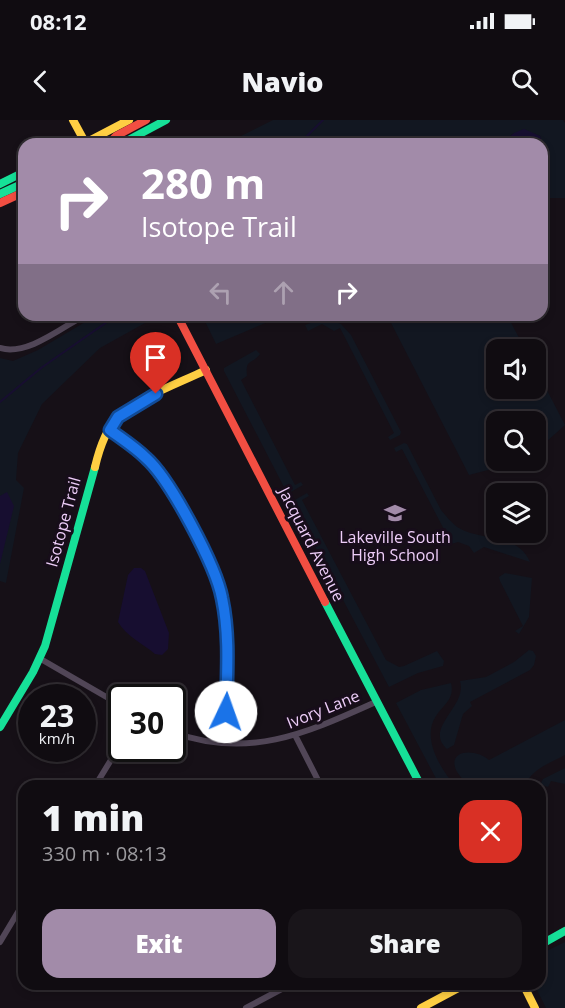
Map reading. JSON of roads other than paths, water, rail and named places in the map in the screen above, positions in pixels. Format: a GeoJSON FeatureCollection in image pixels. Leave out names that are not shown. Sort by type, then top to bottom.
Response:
{"type":"FeatureCollection","features":[{"type":"Feature","properties":{"kind":"street"},"geometry":{"type":"LineString","coordinates":[[73,120],[81,138]]}},
{"type":"Feature","properties":{"kind":"street"},"geometry":{"type":"LineString","coordinates":[[95,138],[129,120]]}},
{"type":"Feature","properties":{"kind":"street"},"geometry":{"type":"LineString","coordinates":[[114,138],[146,120]]}},
{"type":"Feature","properties":{"kind":"street"},"geometry":{"type":"LineString","coordinates":[[132,138],[166,120]]}},
{"type":"Feature","properties":{"kind":"street"},"geometry":{"type":"LineString","coordinates":[[0,184],[18,175]]}},
{"type":"Feature","properties":{"kind":"street"},"geometry":{"type":"LineString","coordinates":[[0,194],[18,186]]}},
{"type":"Feature","properties":{"kind":"street"},"geometry":{"type":"LineString","coordinates":[[0,203],[18,195]]}},
{"type":"Feature","properties":{"kind":"street"},"geometry":{"type":"LineString","coordinates":[[0,348],[19,350],[74,321]]}},
{"type":"Feature","properties":{"kind":"street","name":"Jacquard Avenue"},"geometry":{"type":"LineString","coordinates":[[180,321],[418,780]]}},
{"type":"Feature","properties":{"kind":"street","name":"Isotope Trail"},"geometry":{"type":"LineString","coordinates":[[0,727],[45,646],[100,444],[118,417],[206,369]]}},
{"type":"Feature","properties":{"kind":"street"},"geometry":{"type":"LineString","coordinates":[[110,430],[146,458],[172,491],[211,566],[222,595],[229,650],[224,742]]}},
{"type":"Feature","properties":{"kind":"street"},"geometry":{"type":"LineString","coordinates":[[39,658],[108,698]]}},
{"type":"Feature","properties":{"kind":"street","name":"Ivory Lane"},"geometry":{"type":"LineString","coordinates":[[186,736],[207,741],[261,743],[295,735],[329,723],[376,702]]}},
{"type":"Feature","properties":{"kind":"street"},"geometry":{"type":"LineString","coordinates":[[295,735],[318,780]]}},
{"type":"Feature","properties":{"kind":"street"},"geometry":{"type":"LineString","coordinates":[[99,780],[110,762]]}},
{"type":"Feature","properties":{"kind":"street"},"geometry":{"type":"LineString","coordinates":[[0,942],[18,912]]}},
{"type":"Feature","properties":{"kind":"street"},"geometry":{"type":"LineString","coordinates":[[546,942],[565,932]]}},
{"type":"Feature","properties":{"kind":"street"},"geometry":{"type":"LineString","coordinates":[[246,1008],[280,990]]}},
{"type":"Feature","properties":{"kind":"street"},"geometry":{"type":"LineString","coordinates":[[421,1008],[455,990]]}},
{"type":"Feature","properties":{"kind":"street"},"geometry":{"type":"LineString","coordinates":[[526,990],[535,1008]]}},
{"type":"Feature","properties":{"kind":"waterway"},"geometry":{"type":"LineString","coordinates":[[305,138],[323,120]]}},
{"type":"Feature","properties":{"kind":"waterway"},"geometry":{"type":"LineString","coordinates":[[0,402],[41,368],[108,321]]}},
{"type":"Feature","properties":{"kind":"place","name":"Lakeville South High School"},"geometry":{"type":"Point","coordinates":[395,513]}}]}
